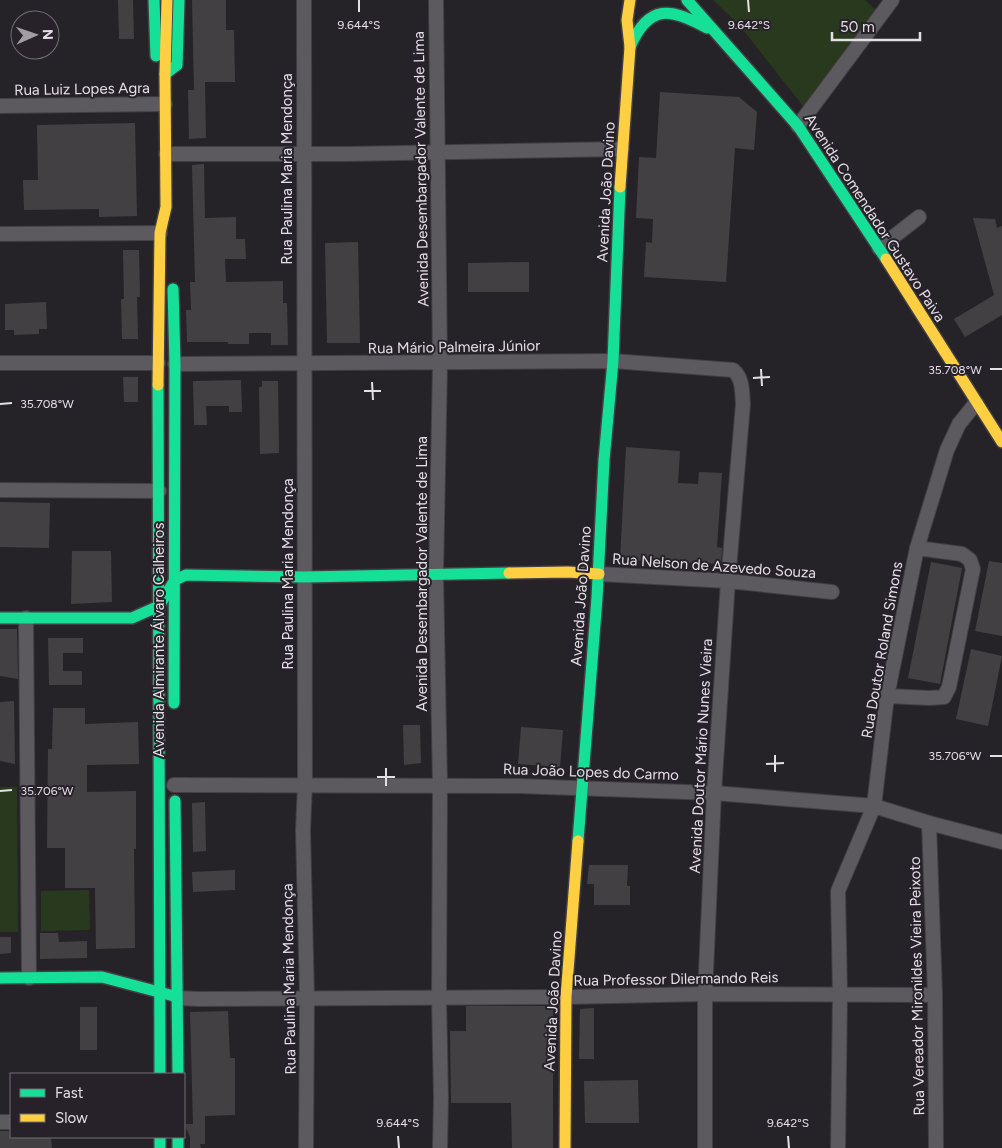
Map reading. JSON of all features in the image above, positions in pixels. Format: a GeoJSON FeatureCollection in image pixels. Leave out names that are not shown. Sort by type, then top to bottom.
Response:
{"type":"FeatureCollection","features":[{"type":"Feature","properties":{"kind":"main road"},"geometry":{"type":"LineString","coordinates":[[154,0],[157,75],[165,101]]}},
{"type":"Feature","properties":{"kind":"main road"},"geometry":{"type":"LineString","coordinates":[[165,74],[177,65],[179,0]]}},
{"type":"Feature","properties":{"kind":"main road","name":"Avenida João Davino"},"geometry":{"type":"LineString","coordinates":[[565,1148],[566,997],[612,361],[622,149],[630,46],[627,20],[630,0]]}},
{"type":"Feature","properties":{"kind":"main road","name":"Avenida Comendador Gustavo Paiva"},"geometry":{"type":"LineString","coordinates":[[687,0],[798,126],[879,248],[1002,442]]}},
{"type":"Feature","properties":{"kind":"main road","name":"Avenida Almirante Álvaro Calheiros"},"geometry":{"type":"LineString","coordinates":[[160,1073],[158,363],[166,234],[165,74],[168,3]]}},
{"type":"Feature","properties":{"kind":"main road","name":"Avenida João Davino"},"geometry":{"type":"LineString","coordinates":[[630,46],[639,28],[656,14],[678,14],[714,31]]}},
{"type":"Feature","properties":{"kind":"main road","name":"Avenida Almirante Álvaro Calheiros"},"geometry":{"type":"LineString","coordinates":[[173,273],[175,364],[174,716]]}},
{"type":"Feature","properties":{"kind":"main road","name":"Rua Nelson de Azevedo Souza"},"geometry":{"type":"LineString","coordinates":[[174,580],[186,575],[304,577],[568,572],[598,574]]}},
{"type":"Feature","properties":{"kind":"main road"},"geometry":{"type":"LineString","coordinates":[[0,618],[132,618],[159,606],[174,580]]}},
{"type":"Feature","properties":{"kind":"main road"},"geometry":{"type":"LineString","coordinates":[[174,780],[178,1073]]}},
{"type":"Feature","properties":{"kind":"main road"},"geometry":{"type":"LineString","coordinates":[[0,978],[102,978],[161,992],[177,998]]}},
{"type":"Feature","properties":{"kind":"street","name":"Rua Paulina Maria Mendonça"},"geometry":{"type":"LineString","coordinates":[[304,0],[306,1148]]}},
{"type":"Feature","properties":{"kind":"street","name":"Avenida Desembargador Valente de Lima"},"geometry":{"type":"LineString","coordinates":[[436,0],[436,152],[440,364],[436,575],[440,785],[440,1148]]}},
{"type":"Feature","properties":{"kind":"street"},"geometry":{"type":"LineString","coordinates":[[798,126],[892,0]]}},
{"type":"Feature","properties":{"kind":"street","name":"Rua Luiz Lopes Agra"},"geometry":{"type":"LineString","coordinates":[[0,106],[165,101]]}},
{"type":"Feature","properties":{"kind":"street"},"geometry":{"type":"LineString","coordinates":[[166,154],[304,154],[622,149]]}},
{"type":"Feature","properties":{"kind":"street"},"geometry":{"type":"LineString","coordinates":[[879,248],[920,217]]}},
{"type":"Feature","properties":{"kind":"street"},"geometry":{"type":"LineString","coordinates":[[0,234],[166,234]]}},
{"type":"Feature","properties":{"kind":"street","name":"Rua Mário Palmeira Júnior"},"geometry":{"type":"LineString","coordinates":[[175,364],[440,364],[612,361],[734,370]]}},
{"type":"Feature","properties":{"kind":"street"},"geometry":{"type":"LineString","coordinates":[[0,363],[158,363]]}},
{"type":"Feature","properties":{"kind":"street","name":"Avenida Doutor Mário Nunes Vieira"},"geometry":{"type":"LineString","coordinates":[[705,1148],[705,994],[714,793],[728,581],[743,404],[739,374],[734,370]]}},
{"type":"Feature","properties":{"kind":"street","name":"Rua Doutor Roland Simons"},"geometry":{"type":"LineString","coordinates":[[838,1148],[840,994],[838,891],[874,806],[887,696],[917,548],[948,450],[960,424],[976,403]]}},
{"type":"Feature","properties":{"kind":"street"},"geometry":{"type":"LineString","coordinates":[[0,490],[159,491]]}},
{"type":"Feature","properties":{"kind":"street"},"geometry":{"type":"LineString","coordinates":[[887,696],[929,698],[944,696],[949,687],[973,569],[970,560],[962,554],[917,548]]}},
{"type":"Feature","properties":{"kind":"street","name":"Rua Nelson de Azevedo Souza"},"geometry":{"type":"LineString","coordinates":[[598,574],[728,581],[832,592]]}},
{"type":"Feature","properties":{"kind":"street"},"geometry":{"type":"LineString","coordinates":[[26,618],[29,978]]}},
{"type":"Feature","properties":{"kind":"street","name":"Rua João Lopes do Carmo"},"geometry":{"type":"LineString","coordinates":[[174,780],[305,784],[582,787],[714,793],[874,806],[1002,842]]}},
{"type":"Feature","properties":{"kind":"street","name":"Rua Vereador Mironildes Vieira Peixoto"},"geometry":{"type":"LineString","coordinates":[[929,823],[935,995],[936,1148]]}},
{"type":"Feature","properties":{"kind":"street","name":"Rua Professor Dilermando Reis"},"geometry":{"type":"LineString","coordinates":[[177,998],[439,998],[705,994],[935,995]]}},
{"type":"Feature","properties":{"kind":"green space"},"geometry":{"type":"Polygon","coordinates":[[[713,0],[865,0],[876,10],[803,106],[740,26],[713,0]]]}},
{"type":"Feature","properties":{"kind":"green space"},"geometry":{"type":"Polygon","coordinates":[[[0,787],[17,787],[18,932],[0,932],[0,787]]]}},
{"type":"Feature","properties":{"kind":"green space"},"geometry":{"type":"Polygon","coordinates":[[[89,890],[90,930],[41,931],[41,891],[89,890]]]}},
{"type":"Feature","properties":{"kind":"building"},"geometry":{"type":"Polygon","coordinates":[[[118,0],[133,0],[134,39],[119,39],[118,0]]]}},
{"type":"Feature","properties":{"kind":"building"},"geometry":{"type":"Polygon","coordinates":[[[192,0],[226,0],[226,30],[234,30],[235,82],[205,82],[206,138],[189,139],[188,90],[194,90],[192,0]]]}},
{"type":"Feature","properties":{"kind":"building"},"geometry":{"type":"Polygon","coordinates":[[[660,92],[739,97],[757,112],[754,150],[735,148],[726,282],[644,277],[646,242],[652,243],[653,219],[636,218],[639,157],[656,158],[660,92]]]}},
{"type":"Feature","properties":{"kind":"building"},"geometry":{"type":"Polygon","coordinates":[[[135,123],[137,216],[99,217],[99,209],[24,210],[23,180],[38,180],[37,125],[135,123]]]}},
{"type":"Feature","properties":{"kind":"building"},"geometry":{"type":"Polygon","coordinates":[[[204,164],[205,218],[236,217],[236,239],[245,239],[246,259],[225,259],[226,282],[283,281],[283,303],[287,303],[288,345],[271,345],[271,333],[249,333],[249,344],[187,342],[186,310],[191,310],[190,282],[195,282],[192,165],[204,164]]]}},
{"type":"Feature","properties":{"kind":"building"},"geometry":{"type":"Polygon","coordinates":[[[973,218],[995,219],[997,228],[1002,226],[1002,315],[965,337],[954,319],[994,295],[973,218]]]}},
{"type":"Feature","properties":{"kind":"building"},"geometry":{"type":"Polygon","coordinates":[[[358,242],[360,343],[327,343],[325,243],[358,242]]]}},
{"type":"Feature","properties":{"kind":"building"},"geometry":{"type":"Polygon","coordinates":[[[123,250],[139,250],[140,297],[137,297],[138,339],[122,339],[121,299],[124,299],[123,250]]]}},
{"type":"Feature","properties":{"kind":"building"},"geometry":{"type":"Polygon","coordinates":[[[529,262],[529,292],[468,292],[468,263],[529,262]]]}},
{"type":"Feature","properties":{"kind":"building"},"geometry":{"type":"Polygon","coordinates":[[[46,302],[47,329],[39,329],[39,334],[14,335],[14,330],[5,330],[5,304],[46,302]]]}},
{"type":"Feature","properties":{"kind":"building"},"geometry":{"type":"Polygon","coordinates":[[[123,377],[138,377],[138,402],[124,402],[123,377]]]}},
{"type":"Feature","properties":{"kind":"building"},"geometry":{"type":"Polygon","coordinates":[[[241,380],[242,412],[229,412],[229,406],[206,406],[207,425],[194,425],[193,381],[241,380]]]}},
{"type":"Feature","properties":{"kind":"building"},"geometry":{"type":"Polygon","coordinates":[[[262,381],[278,381],[279,453],[260,454],[259,387],[262,387],[262,381]]]}},
{"type":"Feature","properties":{"kind":"building"},"geometry":{"type":"Polygon","coordinates":[[[626,447],[680,451],[678,483],[698,484],[699,472],[722,473],[717,547],[722,548],[721,564],[620,560],[626,447]]]}},
{"type":"Feature","properties":{"kind":"building"},"geometry":{"type":"Polygon","coordinates":[[[0,502],[50,503],[49,548],[0,547],[0,502]]]}},
{"type":"Feature","properties":{"kind":"building"},"geometry":{"type":"Polygon","coordinates":[[[72,551],[111,551],[112,602],[71,604],[72,551]]]}},
{"type":"Feature","properties":{"kind":"building"},"geometry":{"type":"Polygon","coordinates":[[[989,561],[1002,563],[1002,636],[975,631],[989,561]]]}},
{"type":"Feature","properties":{"kind":"building"},"geometry":{"type":"Polygon","coordinates":[[[931,562],[962,568],[940,684],[908,678],[931,562]]]}},
{"type":"Feature","properties":{"kind":"building"},"geometry":{"type":"Polygon","coordinates":[[[0,629],[17,629],[18,679],[0,676],[0,629]]]}},
{"type":"Feature","properties":{"kind":"building"},"geometry":{"type":"Polygon","coordinates":[[[48,638],[83,638],[83,653],[63,653],[63,671],[82,671],[82,685],[49,685],[48,638]]]}},
{"type":"Feature","properties":{"kind":"building"},"geometry":{"type":"Polygon","coordinates":[[[971,649],[1002,656],[988,726],[956,719],[971,649]]]}},
{"type":"Feature","properties":{"kind":"building"},"geometry":{"type":"Polygon","coordinates":[[[14,701],[15,764],[0,761],[0,702],[14,701]]]}},
{"type":"Feature","properties":{"kind":"building"},"geometry":{"type":"Polygon","coordinates":[[[53,708],[85,708],[85,724],[138,722],[139,764],[87,765],[87,792],[136,791],[136,849],[134,849],[135,948],[96,949],[95,888],[65,888],[65,848],[47,848],[48,749],[52,749],[53,708]]]}},
{"type":"Feature","properties":{"kind":"building"},"geometry":{"type":"Polygon","coordinates":[[[403,725],[420,725],[421,763],[404,765],[403,725]]]}},
{"type":"Feature","properties":{"kind":"building"},"geometry":{"type":"Polygon","coordinates":[[[521,727],[563,730],[560,767],[518,764],[521,727]]]}},
{"type":"Feature","properties":{"kind":"building"},"geometry":{"type":"Polygon","coordinates":[[[205,802],[206,851],[193,852],[192,803],[205,802]]]}},
{"type":"Feature","properties":{"kind":"building"},"geometry":{"type":"Polygon","coordinates":[[[589,865],[628,865],[627,886],[630,886],[630,905],[594,905],[594,884],[587,884],[589,865]]]}},
{"type":"Feature","properties":{"kind":"building"},"geometry":{"type":"Polygon","coordinates":[[[235,870],[235,890],[193,892],[192,872],[235,870]]]}},
{"type":"Feature","properties":{"kind":"building"},"geometry":{"type":"Polygon","coordinates":[[[40,933],[58,933],[59,942],[87,941],[87,958],[40,959],[40,933]]]}},
{"type":"Feature","properties":{"kind":"building"},"geometry":{"type":"Polygon","coordinates":[[[0,937],[11,937],[11,953],[0,954],[0,937]]]}},
{"type":"Feature","properties":{"kind":"building"},"geometry":{"type":"Polygon","coordinates":[[[466,1006],[553,1006],[553,1148],[512,1148],[511,1103],[451,1103],[450,1031],[466,1031],[466,1006]]]}},
{"type":"Feature","properties":{"kind":"building"},"geometry":{"type":"Polygon","coordinates":[[[80,1007],[97,1007],[97,1050],[80,1050],[80,1007]]]}},
{"type":"Feature","properties":{"kind":"building"},"geometry":{"type":"Polygon","coordinates":[[[594,1008],[594,1059],[579,1059],[580,1009],[594,1008]]]}},
{"type":"Feature","properties":{"kind":"building"},"geometry":{"type":"Polygon","coordinates":[[[228,1011],[230,1058],[235,1058],[235,1115],[205,1116],[205,1144],[200,1144],[201,1148],[190,1148],[190,1137],[186,1124],[193,1124],[190,1012],[228,1011]]]}},
{"type":"Feature","properties":{"kind":"building"},"geometry":{"type":"Polygon","coordinates":[[[638,1080],[639,1123],[585,1123],[584,1081],[638,1080]]]}},
{"type":"Feature","properties":{"kind":"building"},"geometry":{"type":"Polygon","coordinates":[[[0,1131],[9,1131],[10,1138],[51,1138],[52,1148],[0,1148],[0,1131]]]}},
{"type":"Feature","properties":{"kind":"traffic: fast"},"geometry":{"type":"LineString","coordinates":[[154,0],[156,56]]}},
{"type":"Feature","properties":{"kind":"traffic: fast"},"geometry":{"type":"LineString","coordinates":[[165,74],[177,65],[179,0]]}},
{"type":"Feature","properties":{"kind":"traffic: fast"},"geometry":{"type":"LineString","coordinates":[[687,0],[798,126],[886,259]]}},
{"type":"Feature","properties":{"kind":"traffic: fast"},"geometry":{"type":"LineString","coordinates":[[630,47],[637,33],[653,16],[662,14],[682,16],[707,28]]}},
{"type":"Feature","properties":{"kind":"traffic: fast"},"geometry":{"type":"LineString","coordinates":[[578,841],[597,598],[604,460],[613,361],[620,187]]}},
{"type":"Feature","properties":{"kind":"traffic: fast"},"geometry":{"type":"LineString","coordinates":[[173,289],[175,364],[174,703]]}},
{"type":"Feature","properties":{"kind":"traffic: fast"},"geometry":{"type":"LineString","coordinates":[[158,385],[160,1073]]}},
{"type":"Feature","properties":{"kind":"traffic: fast"},"geometry":{"type":"LineString","coordinates":[[0,618],[132,618],[159,606],[175,580],[186,575],[304,577],[509,573]]}},
{"type":"Feature","properties":{"kind":"traffic: fast"},"geometry":{"type":"LineString","coordinates":[[175,801],[178,1073]]}},
{"type":"Feature","properties":{"kind":"traffic: fast"},"geometry":{"type":"LineString","coordinates":[[0,978],[102,977],[174,996]]}},
{"type":"Feature","properties":{"kind":"traffic: fast"},"geometry":{"type":"LineString","coordinates":[[160,1138],[160,1148]]}},
{"type":"Feature","properties":{"kind":"traffic: fast"},"geometry":{"type":"LineString","coordinates":[[178,1138],[178,1148]]}},
{"type":"Feature","properties":{"kind":"traffic: slow"},"geometry":{"type":"LineString","coordinates":[[158,385],[160,233],[166,207],[165,74],[167,0]]}},
{"type":"Feature","properties":{"kind":"traffic: slow"},"geometry":{"type":"LineString","coordinates":[[620,187],[630,47],[627,20],[630,0]]}},
{"type":"Feature","properties":{"kind":"traffic: slow"},"geometry":{"type":"LineString","coordinates":[[886,259],[1002,442]]}},
{"type":"Feature","properties":{"kind":"traffic: slow"},"geometry":{"type":"LineString","coordinates":[[509,573],[568,572],[599,574]]}},
{"type":"Feature","properties":{"kind":"traffic: slow"},"geometry":{"type":"LineString","coordinates":[[565,1148],[566,997],[578,841]]}}]}
